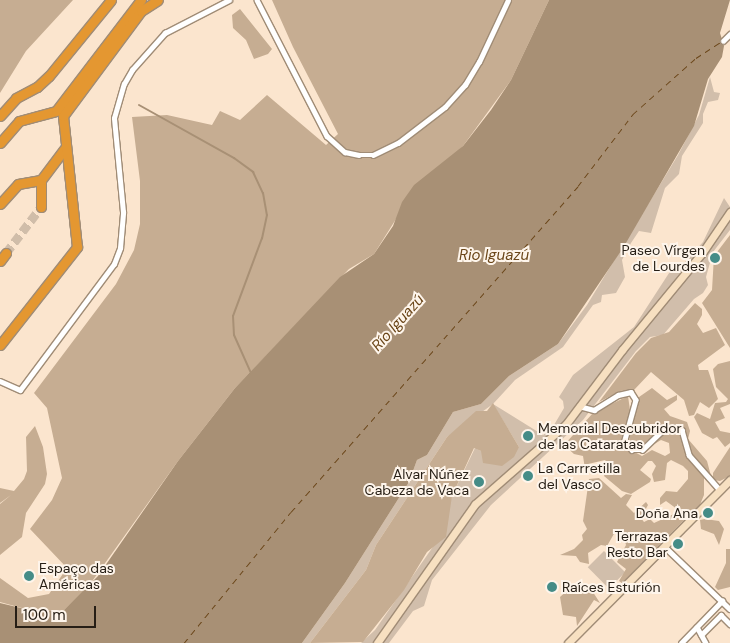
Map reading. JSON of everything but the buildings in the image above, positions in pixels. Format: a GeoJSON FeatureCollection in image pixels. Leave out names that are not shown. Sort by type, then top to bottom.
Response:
{"type":"FeatureCollection","features":[{"type":"Feature","properties":{"kind":"highway"},"geometry":{"type":"LineString","coordinates":[[0,116],[16,98],[37,87],[49,76],[111,0]]}},
{"type":"Feature","properties":{"kind":"highway"},"geometry":{"type":"LineString","coordinates":[[0,143],[19,121],[56,112],[140,0]]}},
{"type":"Feature","properties":{"kind":"highway"},"geometry":{"type":"LineString","coordinates":[[0,345],[77,247],[62,122],[66,111],[141,11],[158,0]]}},
{"type":"Feature","properties":{"kind":"highway"},"geometry":{"type":"LineString","coordinates":[[41,207],[41,180],[65,148]]}},
{"type":"Feature","properties":{"kind":"highway"},"geometry":{"type":"LineString","coordinates":[[0,204],[18,184],[41,180]]}},
{"type":"Feature","properties":{"kind":"highway"},"geometry":{"type":"LineString","coordinates":[[0,260],[6,252]]}},
{"type":"Feature","properties":{"kind":"main road"},"geometry":{"type":"LineString","coordinates":[[377,643],[484,492],[566,424],[702,252],[730,212]]}},
{"type":"Feature","properties":{"kind":"main road"},"geometry":{"type":"LineString","coordinates":[[568,643],[730,480]]}},
{"type":"Feature","properties":{"kind":"street"},"geometry":{"type":"LineString","coordinates":[[0,381],[20,390],[114,264],[120,248],[123,212],[114,118],[124,84],[132,70],[165,33],[229,0]]}},
{"type":"Feature","properties":{"kind":"street"},"geometry":{"type":"LineString","coordinates":[[257,0],[327,136],[345,152],[373,155],[398,143],[445,107],[465,85],[479,62],[508,0]]}},
{"type":"Feature","properties":{"kind":"street"},"geometry":{"type":"LineString","coordinates":[[723,41],[730,34]]}},
{"type":"Feature","properties":{"kind":"street"},"geometry":{"type":"LineString","coordinates":[[580,406],[594,410],[618,395],[631,392],[636,400],[625,440],[632,450],[642,450],[663,430],[677,427],[682,430],[689,454],[720,490]]}},
{"type":"Feature","properties":{"kind":"street"},"geometry":{"type":"LineString","coordinates":[[664,545],[730,609]]}},
{"type":"Feature","properties":{"kind":"street"},"geometry":{"type":"LineString","coordinates":[[681,643],[722,601]]}},
{"type":"Feature","properties":{"kind":"street"},"geometry":{"type":"LineString","coordinates":[[701,635],[721,615],[730,624]]}},
{"type":"Feature","properties":{"kind":"street"},"geometry":{"type":"LineString","coordinates":[[697,627],[706,643]]}},
{"type":"Feature","properties":{"kind":"shaded area"},"geometry":{"type":"Polygon","coordinates":[[[0,0],[73,0],[26,51],[0,93],[0,0]]]}},
{"type":"Feature","properties":{"kind":"shaded area"},"geometry":{"type":"Polygon","coordinates":[[[272,0],[549,0],[511,80],[463,146],[396,219],[374,254],[349,269],[235,388],[178,461],[88,587],[63,611],[29,610],[0,602],[0,578],[28,598],[49,594],[67,568],[30,529],[52,500],[62,478],[47,408],[34,393],[116,284],[134,250],[140,224],[140,181],[132,117],[167,115],[212,125],[220,111],[240,120],[267,95],[326,145],[338,134],[293,47],[272,0]]]}},
{"type":"Feature","properties":{"kind":"shaded area"},"geometry":{"type":"Polygon","coordinates":[[[240,9],[272,49],[268,54],[254,59],[246,40],[233,28],[232,15],[240,9]]]}},
{"type":"Feature","properties":{"kind":"shaded area"},"geometry":{"type":"Polygon","coordinates":[[[710,77],[714,92],[720,93],[718,100],[708,102],[703,114],[703,123],[682,156],[679,174],[665,188],[651,233],[639,231],[622,260],[625,277],[616,293],[602,295],[601,302],[593,305],[563,347],[515,380],[493,404],[447,437],[376,545],[366,570],[310,643],[302,643],[345,583],[409,482],[417,460],[427,455],[453,412],[481,404],[509,376],[558,344],[587,305],[678,155],[699,115],[710,77]]]}},
{"type":"Feature","properties":{"kind":"shaded area"},"geometry":{"type":"Polygon","coordinates":[[[724,198],[730,207],[730,230],[713,252],[706,277],[708,285],[703,293],[694,299],[663,335],[650,337],[636,351],[583,420],[491,505],[432,580],[424,606],[413,611],[389,643],[361,643],[375,630],[437,541],[452,496],[475,448],[481,451],[519,447],[493,404],[543,435],[554,425],[564,408],[563,401],[559,397],[573,375],[634,327],[671,270],[685,262],[703,242],[724,198]]]}},
{"type":"Feature","properties":{"kind":"shaded area"},"geometry":{"type":"Polygon","coordinates":[[[730,235],[730,348],[702,303],[712,290],[714,256],[730,235]]]}},
{"type":"Feature","properties":{"kind":"shaded area"},"geometry":{"type":"Polygon","coordinates":[[[695,303],[702,309],[702,315],[697,324],[703,333],[716,328],[725,345],[698,365],[699,370],[708,370],[718,399],[709,408],[700,402],[694,415],[689,416],[684,400],[651,372],[634,390],[620,391],[599,402],[636,353],[651,338],[669,332],[695,303]]]}},
{"type":"Feature","properties":{"kind":"shaded area"},"geometry":{"type":"Polygon","coordinates":[[[730,361],[730,404],[720,408],[725,418],[715,422],[720,431],[730,433],[730,443],[725,447],[717,437],[713,439],[702,433],[694,417],[697,413],[710,419],[715,403],[726,402],[728,399],[716,387],[713,369],[718,364],[730,361]]]}},
{"type":"Feature","properties":{"kind":"shaded area"},"geometry":{"type":"Polygon","coordinates":[[[652,388],[667,400],[677,395],[677,400],[664,409],[670,416],[687,422],[690,431],[688,439],[707,461],[711,476],[689,450],[684,430],[679,425],[663,427],[637,450],[629,442],[634,407],[639,397],[652,388]]]}},
{"type":"Feature","properties":{"kind":"shaded area"},"geometry":{"type":"Polygon","coordinates":[[[628,396],[631,417],[623,436],[625,447],[642,456],[652,450],[665,456],[670,453],[669,443],[661,440],[641,452],[662,433],[675,429],[681,432],[685,452],[704,470],[704,495],[699,507],[688,517],[666,501],[660,505],[660,498],[666,491],[677,492],[688,479],[688,471],[683,466],[671,460],[667,463],[665,480],[654,482],[652,474],[656,466],[652,461],[648,461],[640,470],[651,479],[650,482],[631,494],[622,491],[604,476],[607,469],[615,467],[609,465],[605,460],[588,464],[585,469],[583,456],[574,454],[564,445],[593,413],[628,396]]]}},
{"type":"Feature","properties":{"kind":"shaded area"},"geometry":{"type":"Polygon","coordinates":[[[493,403],[519,447],[514,457],[502,466],[483,463],[481,451],[474,448],[452,496],[446,537],[427,552],[404,590],[363,642],[310,643],[366,570],[376,545],[447,437],[476,411],[487,411],[493,403]]]}},
{"type":"Feature","properties":{"kind":"shaded area"},"geometry":{"type":"Polygon","coordinates":[[[35,426],[43,447],[47,474],[45,484],[26,513],[22,537],[0,555],[0,504],[11,495],[0,503],[0,488],[14,491],[24,479],[27,471],[26,437],[35,426]]]}},
{"type":"Feature","properties":{"kind":"shaded area"},"geometry":{"type":"Polygon","coordinates":[[[730,447],[730,476],[720,481],[713,480],[713,473],[730,447]]]}},
{"type":"Feature","properties":{"kind":"shaded area"},"geometry":{"type":"Polygon","coordinates":[[[599,478],[621,498],[626,494],[632,495],[626,505],[634,513],[646,502],[648,505],[641,518],[644,522],[650,519],[654,523],[676,513],[684,520],[622,583],[619,581],[626,569],[617,562],[626,545],[622,530],[615,532],[607,546],[601,545],[588,553],[589,564],[580,562],[576,556],[560,555],[574,549],[583,540],[582,535],[587,529],[583,521],[589,479],[599,478]]]}},
{"type":"Feature","properties":{"kind":"shaded area"},"geometry":{"type":"Polygon","coordinates":[[[700,520],[719,521],[724,529],[719,545],[714,534],[701,529],[700,520]]]}},
{"type":"Feature","properties":{"kind":"shaded area"},"geometry":{"type":"Polygon","coordinates":[[[726,549],[730,549],[730,587],[718,590],[715,587],[726,563],[726,549]]]}},
{"type":"Feature","properties":{"kind":"shaded area"},"geometry":{"type":"Polygon","coordinates":[[[604,551],[625,572],[609,588],[588,567],[604,551]]]}},
{"type":"Feature","properties":{"kind":"shaded area"},"geometry":{"type":"Polygon","coordinates":[[[564,583],[591,589],[600,603],[594,600],[577,626],[576,617],[563,615],[560,597],[569,589],[564,583]]]}},
{"type":"Feature","properties":{"kind":"water","name":"Rio Iguazú"},"geometry":{"type":"Polygon","coordinates":[[[549,0],[730,0],[720,33],[724,46],[722,57],[708,79],[694,126],[623,248],[558,344],[509,376],[481,404],[453,412],[427,455],[417,460],[409,482],[345,583],[302,643],[0,643],[0,603],[29,610],[63,611],[98,576],[178,461],[235,388],[340,277],[374,254],[393,226],[402,202],[414,185],[463,146],[491,110],[511,80],[549,0]]]}},
{"type":"Feature","properties":{"kind":"waterway"},"geometry":{"type":"LineString","coordinates":[[139,105],[234,158],[253,172],[263,193],[267,215],[262,238],[233,316],[234,335],[251,373]]}},
{"type":"Feature","properties":{"kind":"ferry route"},"geometry":{"type":"LineString","coordinates":[[184,643],[291,512],[578,186],[633,114],[696,58],[722,41]]}},
{"type":"Feature","properties":{"kind":"tunnel"},"geometry":{"type":"LineString","coordinates":[[6,253],[41,207]]}},
{"type":"Feature","properties":{"kind":"place","name":"Paseo Vírgen de Lourdes"},"geometry":{"type":"Point","coordinates":[715,258]}},
{"type":"Feature","properties":{"kind":"place","name":"Memorial Descubridor de las Cataratas"},"geometry":{"type":"Point","coordinates":[528,436]}},
{"type":"Feature","properties":{"kind":"place","name":"La Carrretilla del Vasco"},"geometry":{"type":"Point","coordinates":[528,476]}},
{"type":"Feature","properties":{"kind":"place","name":"Alvar Núñez Cabeza de Vaca"},"geometry":{"type":"Point","coordinates":[479,482]}},
{"type":"Feature","properties":{"kind":"place","name":"Doña Ana"},"geometry":{"type":"Point","coordinates":[708,513]}},
{"type":"Feature","properties":{"kind":"place","name":"Terrazas Resto Bar"},"geometry":{"type":"Point","coordinates":[678,544]}},
{"type":"Feature","properties":{"kind":"place","name":"Espaço das Américas"},"geometry":{"type":"Point","coordinates":[29,576]}},
{"type":"Feature","properties":{"kind":"place","name":"Raíces Esturión"},"geometry":{"type":"Point","coordinates":[552,587]}},
{"type":"Feature","properties":{"kind":"water label","name":"Río Iguazú"},"geometry":{"type":"Point","coordinates":[398,323]}}]}
